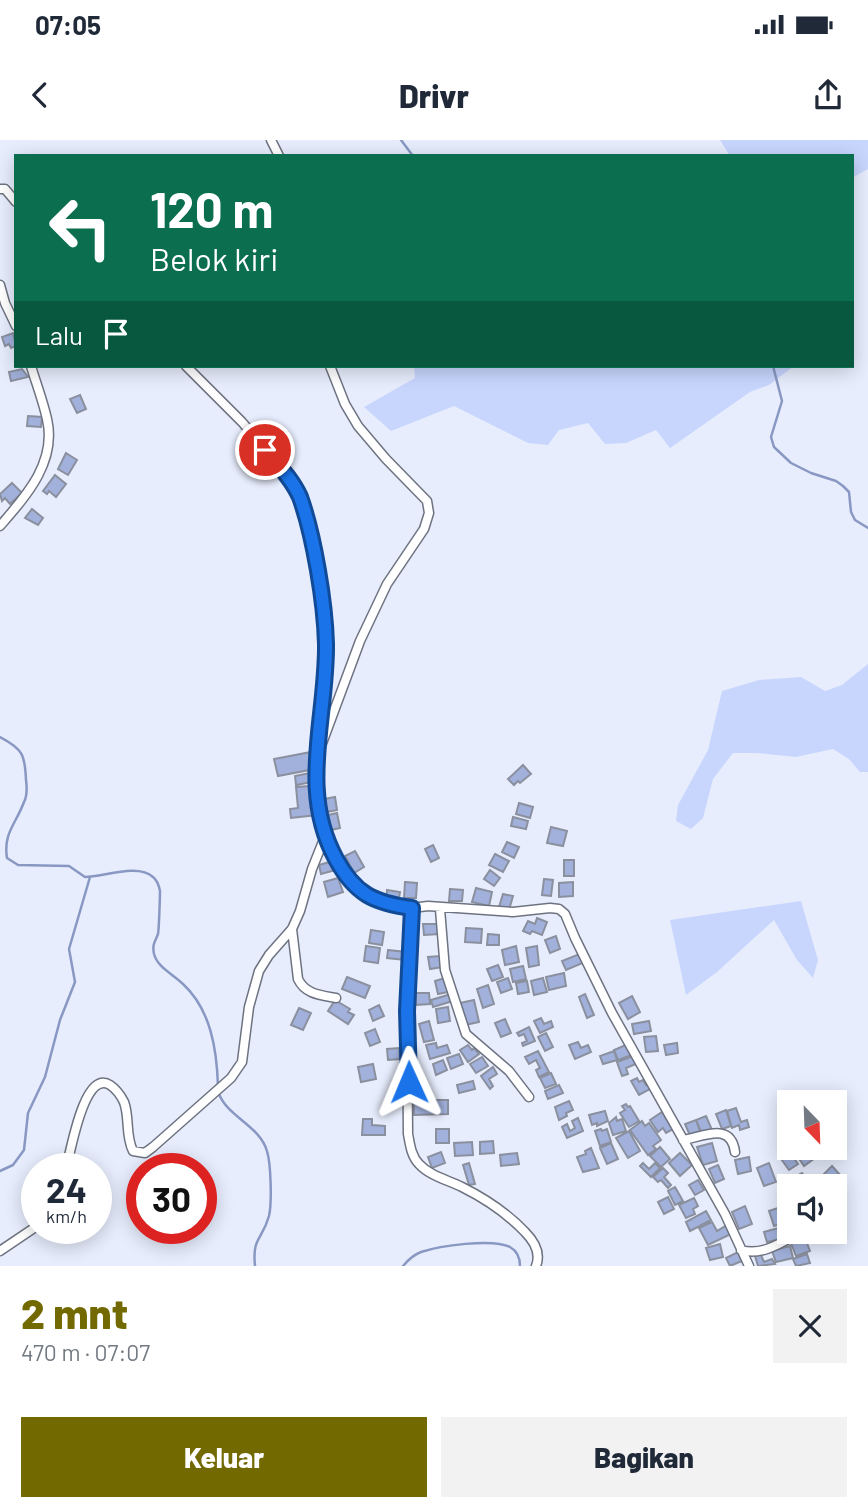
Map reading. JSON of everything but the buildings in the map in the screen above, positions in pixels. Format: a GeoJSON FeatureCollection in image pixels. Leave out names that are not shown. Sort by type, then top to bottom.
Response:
{"type":"FeatureCollection","features":[{"type":"Feature","properties":{"kind":"street"},"geometry":{"type":"LineString","coordinates":[[0,189],[5,189],[14,200]]}},
{"type":"Feature","properties":{"kind":"street"},"geometry":{"type":"LineString","coordinates":[[0,285],[4,314]]}},
{"type":"Feature","properties":{"kind":"street"},"geometry":{"type":"LineString","coordinates":[[0,526],[23,500],[46,460],[49,444],[48,421],[32,368]]}},
{"type":"Feature","properties":{"kind":"street"},"geometry":{"type":"LineString","coordinates":[[188,368],[242,422],[289,477],[299,496],[318,574],[326,645],[315,782],[324,839],[353,885],[368,897],[388,905],[513,912],[559,908],[565,914],[612,1013],[725,1214],[749,1266]]}},
{"type":"Feature","properties":{"kind":"street"},"geometry":{"type":"LineString","coordinates":[[318,754],[360,641],[387,584],[424,529],[429,513],[427,500],[358,426],[345,404],[331,368]]}},
{"type":"Feature","properties":{"kind":"street"},"geometry":{"type":"LineString","coordinates":[[68,1153],[78,1118],[92,1089],[97,1085],[105,1083],[119,1094],[125,1104],[128,1141],[133,1151],[145,1153],[231,1078],[242,1062],[249,1007],[259,971],[292,929],[324,839]]}},
{"type":"Feature","properties":{"kind":"street"},"geometry":{"type":"LineString","coordinates":[[412,908],[407,1011],[408,1134],[411,1149],[416,1162],[427,1171],[478,1195],[508,1214],[531,1237],[537,1250],[536,1266]]}},
{"type":"Feature","properties":{"kind":"street"},"geometry":{"type":"LineString","coordinates":[[440,909],[445,970],[466,1034],[509,1071],[529,1097]]}},
{"type":"Feature","properties":{"kind":"street"},"geometry":{"type":"LineString","coordinates":[[292,929],[301,985],[309,992],[336,998]]}},
{"type":"Feature","properties":{"kind":"street"},"geometry":{"type":"LineString","coordinates":[[684,1140],[721,1132],[729,1135],[734,1142],[735,1152]]}},
{"type":"Feature","properties":{"kind":"street"},"geometry":{"type":"LineString","coordinates":[[0,1251],[21,1237]]}},
{"type":"Feature","properties":{"kind":"street"},"geometry":{"type":"LineString","coordinates":[[741,1250],[753,1253],[777,1244]]}},
{"type":"Feature","properties":{"kind":"shaded area"},"geometry":{"type":"Polygon","coordinates":[[[720,140],[868,140],[868,169],[854,177],[854,154],[729,154],[720,140]]]}},
{"type":"Feature","properties":{"kind":"shaded area"},"geometry":{"type":"Polygon","coordinates":[[[414,368],[791,368],[769,385],[750,392],[670,448],[656,430],[626,443],[605,444],[588,423],[559,430],[548,445],[528,443],[454,406],[391,431],[364,407],[415,378],[414,368]]]}},
{"type":"Feature","properties":{"kind":"shaded area"},"geometry":{"type":"Polygon","coordinates":[[[868,664],[868,772],[860,772],[849,759],[833,749],[796,757],[733,753],[713,779],[703,818],[691,829],[676,821],[678,805],[708,750],[722,691],[759,680],[801,677],[825,691],[842,685],[868,664]]]}},
{"type":"Feature","properties":{"kind":"shaded area"},"geometry":{"type":"Polygon","coordinates":[[[801,901],[818,960],[813,978],[797,960],[774,920],[717,972],[686,995],[670,920],[801,901]]]}},
{"type":"Feature","properties":{"kind":"waterway"},"geometry":{"type":"LineString","coordinates":[[401,140],[412,154]]}},
{"type":"Feature","properties":{"kind":"waterway"},"geometry":{"type":"LineString","coordinates":[[774,368],[782,401],[771,437],[774,447],[791,463],[843,486],[849,492],[851,512],[855,520],[868,528]]}},
{"type":"Feature","properties":{"kind":"waterway"},"geometry":{"type":"LineString","coordinates":[[0,737],[14,745],[21,754],[27,786],[25,800],[7,842],[7,858],[18,865],[69,866],[85,877],[139,871],[154,878],[160,891],[154,954],[162,967],[193,994],[206,1018],[214,1045],[218,1087]]}},
{"type":"Feature","properties":{"kind":"waterway"},"geometry":{"type":"LineString","coordinates":[[0,1171],[13,1165],[24,1150],[28,1113],[45,1077],[60,1020],[75,982],[69,949],[90,877]]}},
{"type":"Feature","properties":{"kind":"waterway"},"geometry":{"type":"LineString","coordinates":[[219,1094],[229,1109],[258,1135],[267,1151],[271,1184],[270,1210],[256,1244],[255,1266]]}},
{"type":"Feature","properties":{"kind":"waterway"},"geometry":{"type":"LineString","coordinates":[[403,1266],[421,1252],[452,1245],[479,1243],[510,1247],[518,1255],[520,1266]]}},
{"type":"Feature","properties":{"kind":"route"},"geometry":{"type":"LineString","coordinates":[[265,450],[289,477],[299,496],[318,574],[326,645],[315,782],[318,817],[324,839],[353,885],[368,897],[388,905],[412,908],[407,1011],[409,1082]]}}]}
